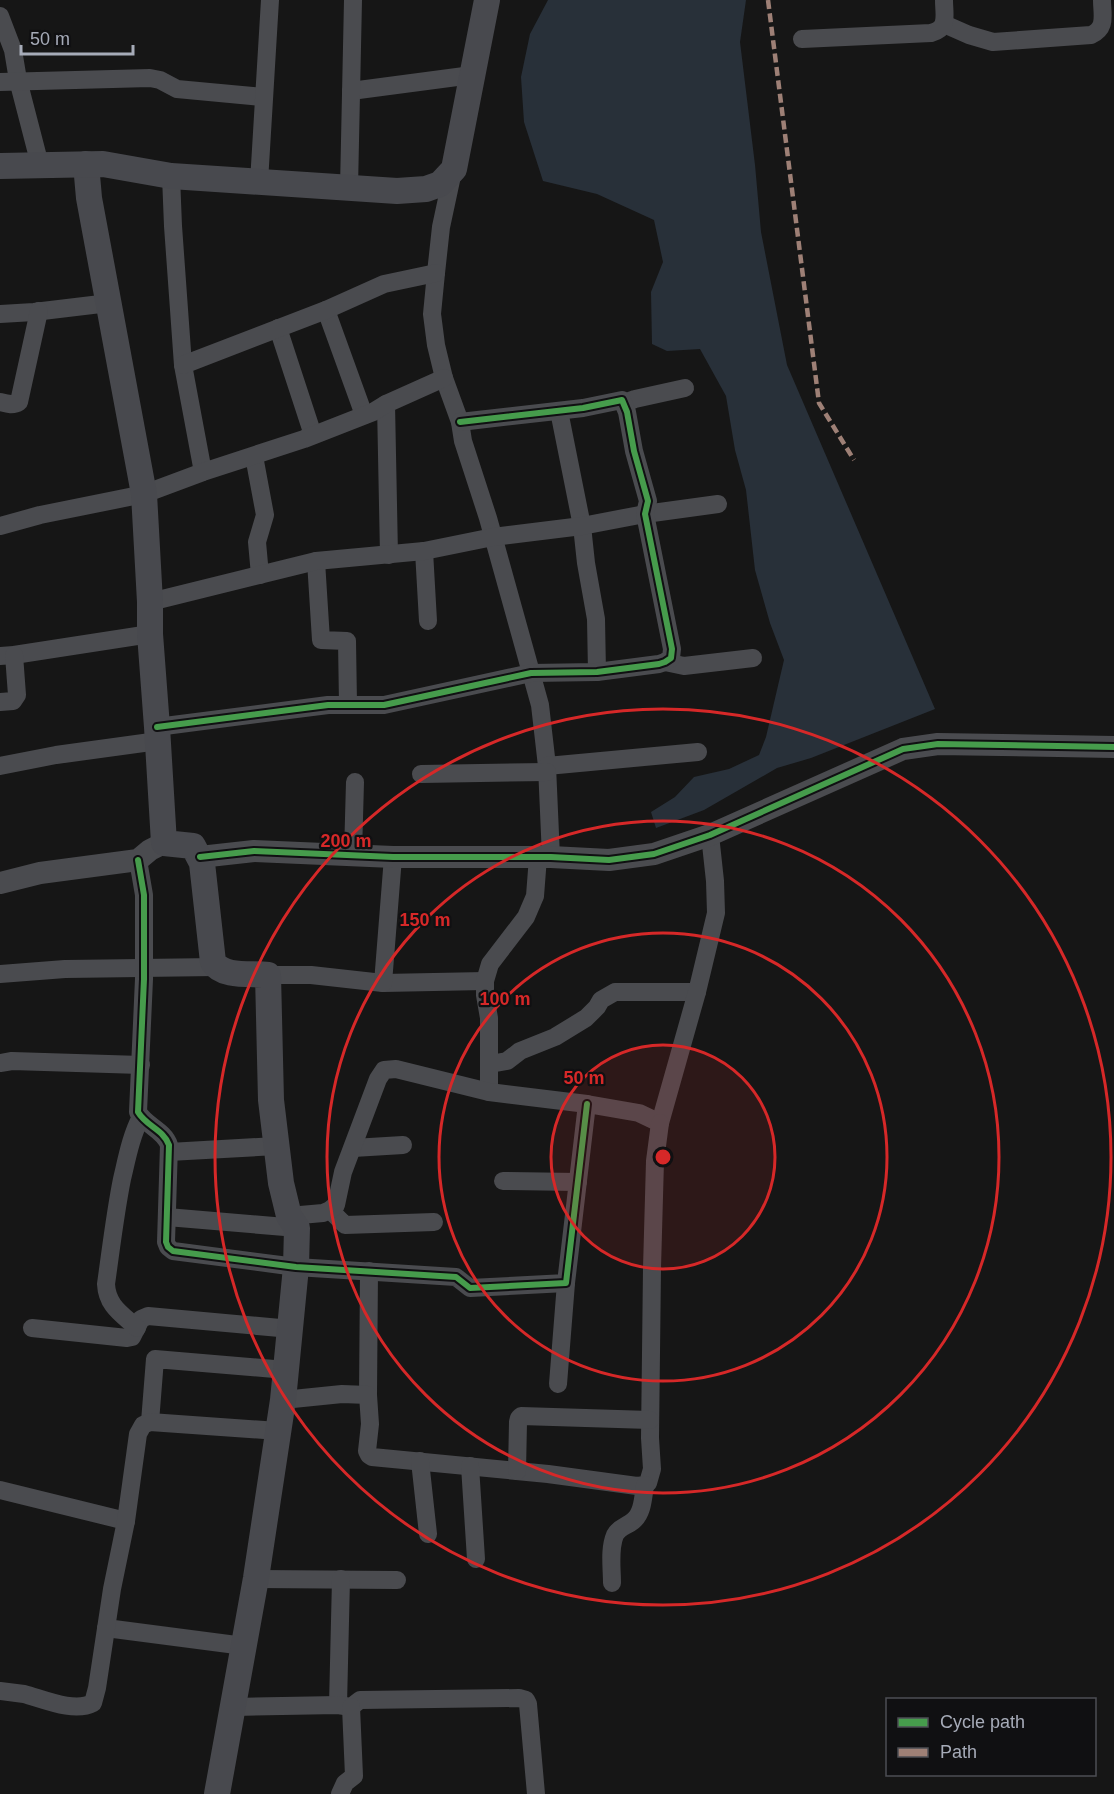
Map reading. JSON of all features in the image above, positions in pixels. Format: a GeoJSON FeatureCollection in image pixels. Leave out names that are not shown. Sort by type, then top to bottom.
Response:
{"type":"FeatureCollection","features":[{"type":"Feature","properties":{"kind":"main road"},"geometry":{"type":"LineString","coordinates":[[0,166],[103,164],[171,176],[397,191],[426,189],[440,184],[454,169],[487,0]]}},
{"type":"Feature","properties":{"kind":"main road"},"geometry":{"type":"LineString","coordinates":[[86,164],[89,198],[144,494],[150,634],[164,843],[193,846],[200,857],[213,962],[216,967],[228,972],[268,975],[271,1100],[280,1183],[293,1222],[296,1267],[283,1400],[256,1579],[217,1794]]}},
{"type":"Feature","properties":{"kind":"street"},"geometry":{"type":"LineString","coordinates":[[259,182],[270,0]]}},
{"type":"Feature","properties":{"kind":"street"},"geometry":{"type":"LineString","coordinates":[[349,188],[353,0]]}},
{"type":"Feature","properties":{"kind":"street"},"geometry":{"type":"LineString","coordinates":[[802,39],[939,31],[944,24],[944,0]]}},
{"type":"Feature","properties":{"kind":"street"},"geometry":{"type":"LineString","coordinates":[[944,24],[993,42],[1091,35],[1100,29],[1102,23],[1102,0]]}},
{"type":"Feature","properties":{"kind":"street"},"geometry":{"type":"LineString","coordinates":[[0,16],[13,50],[9,81],[40,165]]}},
{"type":"Feature","properties":{"kind":"street"},"geometry":{"type":"LineString","coordinates":[[351,91],[472,75]]}},
{"type":"Feature","properties":{"kind":"street"},"geometry":{"type":"LineString","coordinates":[[9,81],[150,78],[160,80],[177,89],[263,97]]}},
{"type":"Feature","properties":{"kind":"street"},"geometry":{"type":"LineString","coordinates":[[454,169],[441,227],[436,273],[432,314],[436,345],[540,705],[547,769],[544,857],[535,896],[525,917],[490,964],[485,981],[489,1018],[489,1092]]}},
{"type":"Feature","properties":{"kind":"street"},"geometry":{"type":"LineString","coordinates":[[171,176],[183,365],[203,472]]}},
{"type":"Feature","properties":{"kind":"street"},"geometry":{"type":"LineString","coordinates":[[183,365],[326,310],[384,284],[436,273]]}},
{"type":"Feature","properties":{"kind":"street"},"geometry":{"type":"LineString","coordinates":[[0,314],[39,312],[109,303]]}},
{"type":"Feature","properties":{"kind":"street"},"geometry":{"type":"LineString","coordinates":[[326,310],[364,415]]}},
{"type":"Feature","properties":{"kind":"street"},"geometry":{"type":"LineString","coordinates":[[0,402],[16,405],[19,402],[39,312]]}},
{"type":"Feature","properties":{"kind":"street"},"geometry":{"type":"LineString","coordinates":[[278,328],[313,435]]}},
{"type":"Feature","properties":{"kind":"street"},"geometry":{"type":"LineString","coordinates":[[0,526],[40,515],[144,494],[313,435],[364,415],[444,378]]}},
{"type":"Feature","properties":{"kind":"street"},"geometry":{"type":"LineString","coordinates":[[624,404],[635,399],[685,388]]}},
{"type":"Feature","properties":{"kind":"street"},"geometry":{"type":"LineString","coordinates":[[460,422],[559,411],[622,400],[648,501],[645,514],[672,649],[671,658],[665,662]]}},
{"type":"Feature","properties":{"kind":"street"},"geometry":{"type":"LineString","coordinates":[[386,404],[388,555]]}},
{"type":"Feature","properties":{"kind":"street"},"geometry":{"type":"LineString","coordinates":[[559,411],[582,526],[596,619],[597,672]]}},
{"type":"Feature","properties":{"kind":"street"},"geometry":{"type":"LineString","coordinates":[[254,456],[265,515],[256,542],[261,575]]}},
{"type":"Feature","properties":{"kind":"street"},"geometry":{"type":"LineString","coordinates":[[150,602],[315,561],[424,551],[493,537],[582,526],[718,504]]}},
{"type":"Feature","properties":{"kind":"street"},"geometry":{"type":"LineString","coordinates":[[424,551],[428,621]]}},
{"type":"Feature","properties":{"kind":"street"},"geometry":{"type":"LineString","coordinates":[[315,561],[321,640],[347,641],[348,704]]}},
{"type":"Feature","properties":{"kind":"street"},"geometry":{"type":"LineString","coordinates":[[0,702],[13,701],[17,695],[7,655],[150,634]]}},
{"type":"Feature","properties":{"kind":"street"},"geometry":{"type":"LineString","coordinates":[[0,766],[158,734],[328,705],[384,705],[531,673],[597,672],[665,662],[684,666],[753,658]]}},
{"type":"Feature","properties":{"kind":"street"},"geometry":{"type":"LineString","coordinates":[[200,857],[254,852],[393,857],[544,857],[609,860],[654,854],[710,835],[903,748],[939,744],[1114,747]]}},
{"type":"Feature","properties":{"kind":"street"},"geometry":{"type":"LineString","coordinates":[[421,774],[547,769],[698,752]]}},
{"type":"Feature","properties":{"kind":"street"},"geometry":{"type":"LineString","coordinates":[[353,854],[355,782]]}},
{"type":"Feature","properties":{"kind":"street"},"geometry":{"type":"LineString","coordinates":[[612,1583],[614,1538],[620,1529],[638,1516],[645,1485],[652,1469],[651,1289],[655,1161],[660,1123],[697,992],[716,913],[710,835]]}},
{"type":"Feature","properties":{"kind":"street"},"geometry":{"type":"LineString","coordinates":[[0,883],[40,873],[138,860],[150,850],[164,843]]}},
{"type":"Feature","properties":{"kind":"street"},"geometry":{"type":"LineString","coordinates":[[383,983],[393,857]]}},
{"type":"Feature","properties":{"kind":"street"},"geometry":{"type":"LineString","coordinates":[[138,860],[144,895],[138,1112],[167,1139],[169,1152],[166,1242],[168,1247],[173,1251],[296,1267],[456,1276],[470,1288],[566,1283]]}},
{"type":"Feature","properties":{"kind":"street"},"geometry":{"type":"LineString","coordinates":[[0,974],[65,969],[216,967]]}},
{"type":"Feature","properties":{"kind":"street"},"geometry":{"type":"LineString","coordinates":[[268,975],[311,975],[383,983],[485,981]]}},
{"type":"Feature","properties":{"kind":"street"},"geometry":{"type":"LineString","coordinates":[[490,1065],[507,1061],[520,1051],[555,1037],[586,1018],[601,1000],[615,992],[697,992]]}},
{"type":"Feature","properties":{"kind":"street"},"geometry":{"type":"LineString","coordinates":[[0,1063],[12,1061],[141,1065]]}},
{"type":"Feature","properties":{"kind":"street"},"geometry":{"type":"LineString","coordinates":[[167,1217],[293,1222],[330,1210],[336,1204],[343,1172],[378,1079],[384,1070],[396,1069],[489,1092],[639,1113],[660,1123]]}},
{"type":"Feature","properties":{"kind":"street"},"geometry":{"type":"LineString","coordinates":[[558,1384],[566,1283],[587,1104]]}},
{"type":"Feature","properties":{"kind":"street"},"geometry":{"type":"LineString","coordinates":[[137,1328],[110,1303],[106,1294],[106,1284],[125,1163],[134,1129],[141,1117]]}},
{"type":"Feature","properties":{"kind":"street"},"geometry":{"type":"LineString","coordinates":[[353,1148],[403,1145]]}},
{"type":"Feature","properties":{"kind":"street"},"geometry":{"type":"LineString","coordinates":[[169,1152],[276,1146]]}},
{"type":"Feature","properties":{"kind":"street"},"geometry":{"type":"LineString","coordinates":[[503,1181],[578,1182]]}},
{"type":"Feature","properties":{"kind":"street"},"geometry":{"type":"LineString","coordinates":[[330,1210],[345,1225],[434,1222]]}},
{"type":"Feature","properties":{"kind":"street"},"geometry":{"type":"LineString","coordinates":[[369,1271],[368,1395],[370,1424],[367,1451],[369,1455],[637,1486],[645,1485]]}},
{"type":"Feature","properties":{"kind":"street"},"geometry":{"type":"LineString","coordinates":[[32,1328],[119,1339],[132,1336],[141,1319],[148,1316],[291,1329]]}},
{"type":"Feature","properties":{"kind":"street"},"geometry":{"type":"LineString","coordinates":[[150,1422],[155,1359],[286,1370]]}},
{"type":"Feature","properties":{"kind":"street"},"geometry":{"type":"LineString","coordinates":[[283,1400],[342,1394],[368,1395]]}},
{"type":"Feature","properties":{"kind":"street"},"geometry":{"type":"LineString","coordinates":[[517,1471],[518,1422],[521,1416],[650,1420]]}},
{"type":"Feature","properties":{"kind":"street"},"geometry":{"type":"LineString","coordinates":[[0,1691],[22,1694],[58,1704],[84,1706],[93,1703],[126,1521],[138,1434],[143,1425],[150,1422],[278,1431]]}},
{"type":"Feature","properties":{"kind":"street"},"geometry":{"type":"LineString","coordinates":[[420,1461],[428,1534]]}},
{"type":"Feature","properties":{"kind":"street"},"geometry":{"type":"LineString","coordinates":[[470,1466],[476,1559]]}},
{"type":"Feature","properties":{"kind":"street"},"geometry":{"type":"LineString","coordinates":[[0,1491],[126,1521]]}},
{"type":"Feature","properties":{"kind":"street"},"geometry":{"type":"LineString","coordinates":[[256,1579],[397,1580]]}},
{"type":"Feature","properties":{"kind":"street"},"geometry":{"type":"LineString","coordinates":[[340,1579],[344,1706],[354,1776],[345,1783],[340,1794]]}},
{"type":"Feature","properties":{"kind":"street"},"geometry":{"type":"LineString","coordinates":[[106,1628],[244,1646]]}},
{"type":"Feature","properties":{"kind":"street"},"geometry":{"type":"LineString","coordinates":[[234,1707],[344,1706],[360,1700],[519,1698],[526,1700],[536,1794]]}},
{"type":"Feature","properties":{"kind":"shaded area"},"geometry":{"type":"Polygon","coordinates":[[[548,0],[746,0],[740,42],[761,232],[787,365],[935,709],[811,758],[777,768],[704,810],[656,828],[651,812],[675,797],[694,777],[729,769],[759,755],[766,737],[784,660],[770,623],[755,570],[746,490],[735,450],[726,396],[700,349],[667,351],[652,344],[651,292],[663,262],[654,220],[597,194],[543,181],[524,122],[521,77],[530,34],[548,0]]]}},
{"type":"Feature","properties":{"kind":"marked path"},"geometry":{"type":"LineString","coordinates":[[768,0],[819,403],[854,460]]}},
{"type":"Feature","properties":{"kind":"cycle path"},"geometry":{"type":"LineString","coordinates":[[157,727],[328,705],[384,705],[531,673],[597,672],[659,664],[671,658],[672,649],[645,514],[648,501],[634,451],[627,412],[622,400],[583,408],[460,422]]}},
{"type":"Feature","properties":{"kind":"cycle path"},"geometry":{"type":"LineString","coordinates":[[200,857],[254,851],[393,857],[551,857],[609,860],[654,854],[710,835],[903,749],[938,744],[1114,747]]}},
{"type":"Feature","properties":{"kind":"cycle path"},"geometry":{"type":"LineString","coordinates":[[138,860],[144,895],[144,979],[138,1112],[163,1135],[169,1145],[166,1242],[173,1251],[296,1267],[456,1277],[470,1288],[566,1283],[587,1104]]}}]}
